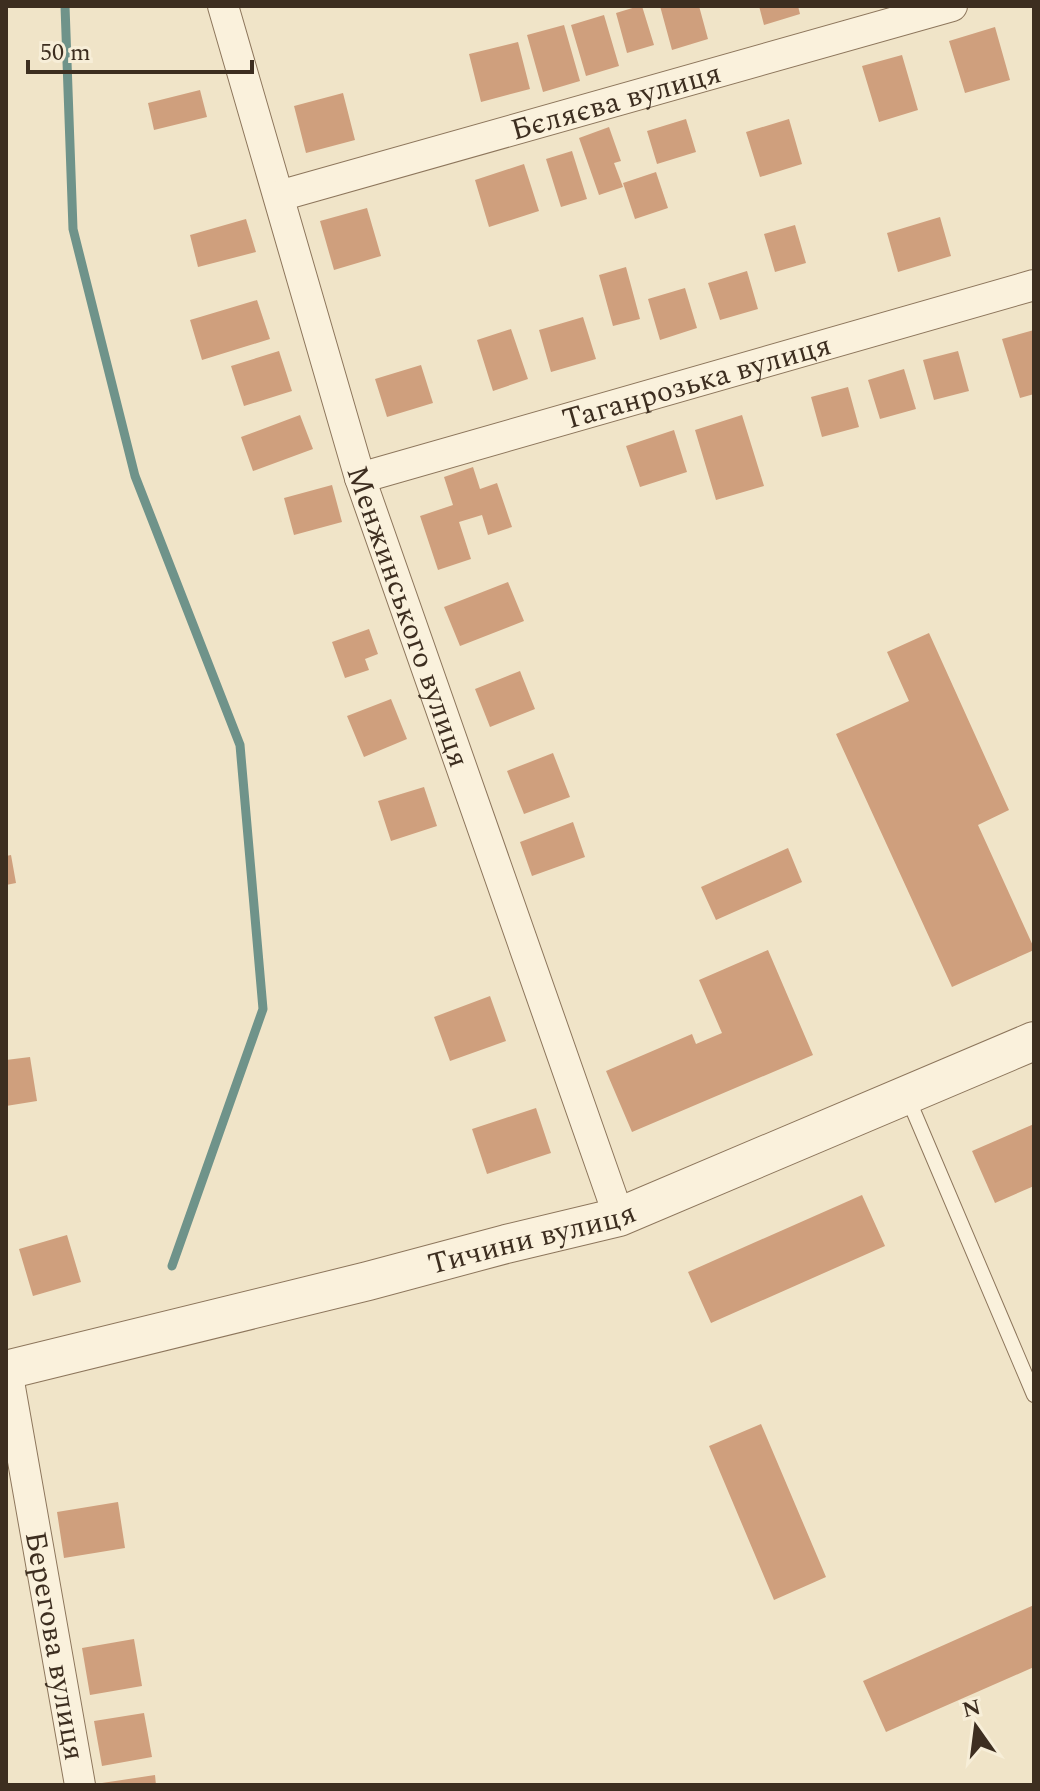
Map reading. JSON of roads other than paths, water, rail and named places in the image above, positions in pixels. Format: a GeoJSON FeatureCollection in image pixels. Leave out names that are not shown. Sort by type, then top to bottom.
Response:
{"type":"FeatureCollection","features":[{"type":"Feature","properties":{"kind":"street","name":"Менжинського вулиця"},"geometry":{"type":"LineString","coordinates":[[223,6],[360,478],[619,1217]]}},
{"type":"Feature","properties":{"kind":"street","name":"Бєляєва вулиця"},"geometry":{"type":"LineString","coordinates":[[279,196],[952,6]]}},
{"type":"Feature","properties":{"kind":"street","name":"Таганрозька вулиця"},"geometry":{"type":"LineString","coordinates":[[360,478],[1034,285]]}},
{"type":"Feature","properties":{"kind":"street","name":"Тичини вулиця"},"geometry":{"type":"LineString","coordinates":[[6,1369],[619,1217],[1034,1041]]}},
{"type":"Feature","properties":{"kind":"street","name":"Берегова вулиця"},"geometry":{"type":"LineString","coordinates":[[6,1369],[80,1785]]}},
{"type":"Feature","properties":{"kind":"lane"},"geometry":{"type":"LineString","coordinates":[[907,1095],[1034,1395]]}},
{"type":"Feature","properties":{"kind":"waterway"},"geometry":{"type":"LineString","coordinates":[[65,6],[73,229],[135,476],[240,745],[263,1009],[172,1266]]}}]}
